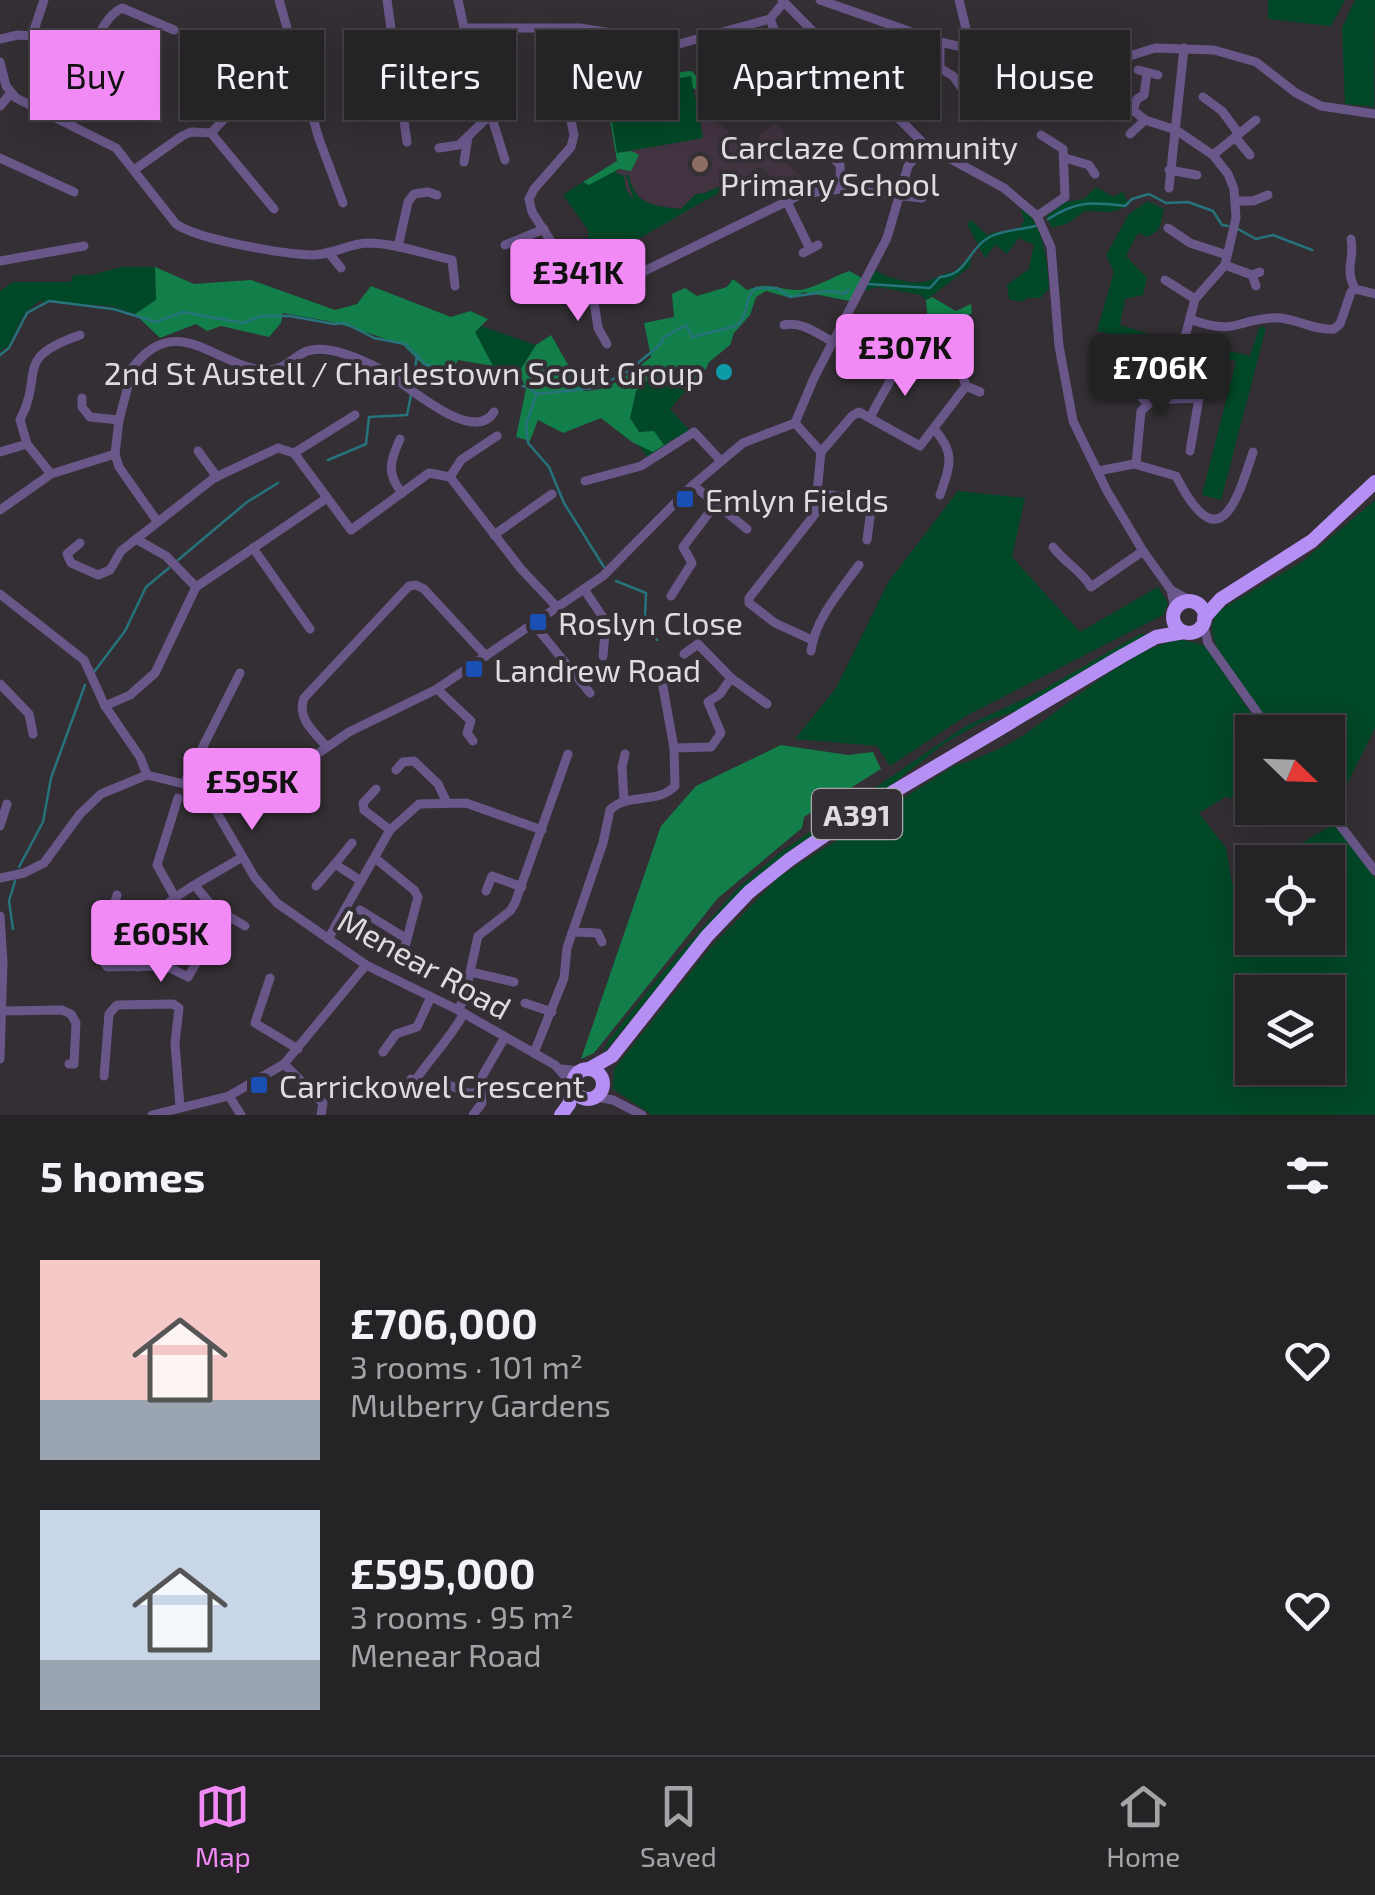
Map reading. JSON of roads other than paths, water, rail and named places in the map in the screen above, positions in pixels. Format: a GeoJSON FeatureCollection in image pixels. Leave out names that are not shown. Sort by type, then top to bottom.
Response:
{"type":"FeatureCollection","features":[{"type":"Feature","properties":{"kind":"highway"},"geometry":{"type":"LineString","coordinates":[[1221,599],[1180,603],[1174,612],[1176,626],[1196,626],[1221,599],[1312,541],[1375,482]]}},
{"type":"Feature","properties":{"kind":"highway"},"geometry":{"type":"LineString","coordinates":[[1193,602],[1203,609],[1196,626]]}},
{"type":"Feature","properties":{"kind":"highway","name":"A391"},"geometry":{"type":"LineString","coordinates":[[1156,637],[1174,612]]}},
{"type":"Feature","properties":{"kind":"highway","name":"A391"},"geometry":{"type":"LineString","coordinates":[[598,1090],[612,1056],[707,936],[749,892],[789,860],[852,817],[1156,637],[1196,626]]}},
{"type":"Feature","properties":{"kind":"highway","name":"A391"},"geometry":{"type":"LineString","coordinates":[[578,1078],[612,1056]]}},
{"type":"Feature","properties":{"kind":"highway"},"geometry":{"type":"LineString","coordinates":[[578,1078],[599,1074],[598,1090]]}},
{"type":"Feature","properties":{"kind":"highway"},"geometry":{"type":"LineString","coordinates":[[578,1078],[578,1096],[598,1090]]}},
{"type":"Feature","properties":{"kind":"highway"},"geometry":{"type":"LineString","coordinates":[[563,1113],[578,1078]]}},
{"type":"Feature","properties":{"kind":"highway"},"geometry":{"type":"LineString","coordinates":[[563,1113],[598,1090]]}},
{"type":"Feature","properties":{"kind":"street"},"geometry":{"type":"LineString","coordinates":[[34,30],[44,0]]}},
{"type":"Feature","properties":{"kind":"street"},"geometry":{"type":"LineString","coordinates":[[279,0],[319,139],[344,203]]}},
{"type":"Feature","properties":{"kind":"street"},"geometry":{"type":"LineString","coordinates":[[387,0],[407,142]]}},
{"type":"Feature","properties":{"kind":"street"},"geometry":{"type":"LineString","coordinates":[[458,0],[464,28],[579,28],[680,44],[770,19],[783,1],[925,145],[1004,188],[1037,216],[1052,247],[1059,346],[1073,420],[1142,551],[1171,590],[1193,602]]}},
{"type":"Feature","properties":{"kind":"street"},"geometry":{"type":"LineString","coordinates":[[820,0],[906,30]]}},
{"type":"Feature","properties":{"kind":"street"},"geometry":{"type":"LineString","coordinates":[[959,0],[966,30]]}},
{"type":"Feature","properties":{"kind":"street"},"geometry":{"type":"LineString","coordinates":[[102,30],[113,12],[122,8],[174,30]]}},
{"type":"Feature","properties":{"kind":"street"},"geometry":{"type":"LineString","coordinates":[[770,19],[774,30]]}},
{"type":"Feature","properties":{"kind":"street"},"geometry":{"type":"LineString","coordinates":[[0,38],[30,36]]}},
{"type":"Feature","properties":{"kind":"street"},"geometry":{"type":"LineString","coordinates":[[940,42],[960,48]]}},
{"type":"Feature","properties":{"kind":"street"},"geometry":{"type":"LineString","coordinates":[[1130,56],[1155,48],[1184,48],[1238,56],[1270,70],[1296,93],[1320,106],[1375,114]]}},
{"type":"Feature","properties":{"kind":"street"},"geometry":{"type":"LineString","coordinates":[[1169,188],[1184,48]]}},
{"type":"Feature","properties":{"kind":"street"},"geometry":{"type":"LineString","coordinates":[[0,62],[11,93],[116,148],[176,224],[197,236],[316,255],[368,243],[452,260]]}},
{"type":"Feature","properties":{"kind":"street"},"geometry":{"type":"LineString","coordinates":[[940,68],[960,86]]}},
{"type":"Feature","properties":{"kind":"street"},"geometry":{"type":"LineString","coordinates":[[1148,73],[1144,95],[1137,99],[1133,110],[1146,120],[1176,130],[1214,155],[1228,174],[1237,201],[1226,260],[1195,300],[1184,337]]}},
{"type":"Feature","properties":{"kind":"street"},"geometry":{"type":"LineString","coordinates":[[0,106],[11,93]]}},
{"type":"Feature","properties":{"kind":"street"},"geometry":{"type":"LineString","coordinates":[[1203,97],[1222,111],[1250,154]]}},
{"type":"Feature","properties":{"kind":"street"},"geometry":{"type":"LineString","coordinates":[[211,133],[224,120]]}},
{"type":"Feature","properties":{"kind":"street"},"geometry":{"type":"LineString","coordinates":[[439,148],[459,144],[485,120]]}},
{"type":"Feature","properties":{"kind":"street"},"geometry":{"type":"LineString","coordinates":[[492,120],[504,160]]}},
{"type":"Feature","properties":{"kind":"street"},"geometry":{"type":"LineString","coordinates":[[561,294],[558,260],[532,212],[530,199],[534,189],[571,147],[574,135],[571,120]]}},
{"type":"Feature","properties":{"kind":"street"},"geometry":{"type":"LineString","coordinates":[[1130,134],[1146,120]]}},
{"type":"Feature","properties":{"kind":"street"},"geometry":{"type":"LineString","coordinates":[[1214,155],[1256,120]]}},
{"type":"Feature","properties":{"kind":"street"},"geometry":{"type":"LineString","coordinates":[[134,170],[190,132],[211,133],[274,209]]}},
{"type":"Feature","properties":{"kind":"street"},"geometry":{"type":"LineString","coordinates":[[1037,216],[1065,197],[1065,158],[1059,144],[1040,135]]}},
{"type":"Feature","properties":{"kind":"street"},"geometry":{"type":"LineString","coordinates":[[464,162],[468,137]]}},
{"type":"Feature","properties":{"kind":"street"},"geometry":{"type":"LineString","coordinates":[[821,145],[840,164],[841,189]]}},
{"type":"Feature","properties":{"kind":"street"},"geometry":{"type":"LineString","coordinates":[[214,806],[271,786],[349,732],[437,689],[603,576],[693,485],[743,442],[796,424],[887,238],[908,166],[925,145]]}},
{"type":"Feature","properties":{"kind":"street"},"geometry":{"type":"LineString","coordinates":[[0,158],[74,192]]}},
{"type":"Feature","properties":{"kind":"street"},"geometry":{"type":"LineString","coordinates":[[1065,158],[1089,166],[1095,178]]}},
{"type":"Feature","properties":{"kind":"street"},"geometry":{"type":"LineString","coordinates":[[1169,170],[1193,178]]}},
{"type":"Feature","properties":{"kind":"street"},"geometry":{"type":"LineString","coordinates":[[398,247],[408,202],[414,194],[432,190]]}},
{"type":"Feature","properties":{"kind":"street"},"geometry":{"type":"LineString","coordinates":[[517,289],[518,298],[561,294],[592,290],[636,276],[786,200],[822,190],[922,198]]}},
{"type":"Feature","properties":{"kind":"street"},"geometry":{"type":"LineString","coordinates":[[1237,201],[1260,200],[1268,195]]}},
{"type":"Feature","properties":{"kind":"street"},"geometry":{"type":"LineString","coordinates":[[786,200],[810,249]]}},
{"type":"Feature","properties":{"kind":"street"},"geometry":{"type":"LineString","coordinates":[[1168,228],[1190,243],[1256,273],[1256,286]]}},
{"type":"Feature","properties":{"kind":"street"},"geometry":{"type":"LineString","coordinates":[[505,244],[544,229]]}},
{"type":"Feature","properties":{"kind":"street"},"geometry":{"type":"LineString","coordinates":[[1351,240],[1348,275],[1356,289],[1375,294]]}},
{"type":"Feature","properties":{"kind":"street"},"geometry":{"type":"LineString","coordinates":[[0,261],[84,246]]}},
{"type":"Feature","properties":{"kind":"street"},"geometry":{"type":"LineString","coordinates":[[455,286],[452,260],[457,249]]}},
{"type":"Feature","properties":{"kind":"street"},"geometry":{"type":"LineString","coordinates":[[328,252],[340,268]]}},
{"type":"Feature","properties":{"kind":"street"},"geometry":{"type":"LineString","coordinates":[[1165,280],[1195,300]]}},
{"type":"Feature","properties":{"kind":"street"},"geometry":{"type":"LineString","coordinates":[[1192,320],[1233,329],[1270,318],[1334,329],[1340,324],[1347,299],[1356,289]]}},
{"type":"Feature","properties":{"kind":"street"},"geometry":{"type":"LineString","coordinates":[[592,290],[598,328],[608,346]]}},
{"type":"Feature","properties":{"kind":"street"},"geometry":{"type":"LineString","coordinates":[[784,325],[793,323],[808,328],[833,342]]}},
{"type":"Feature","properties":{"kind":"street"},"geometry":{"type":"LineString","coordinates":[[50,474],[27,444],[20,420],[28,400],[31,370],[50,346],[80,335]]}},
{"type":"Feature","properties":{"kind":"street"},"geometry":{"type":"LineString","coordinates":[[157,521],[115,454],[130,374],[137,362],[169,342],[185,341],[262,370],[277,370],[306,352],[348,355],[400,380],[450,416],[494,423],[450,477]]}},
{"type":"Feature","properties":{"kind":"street"},"geometry":{"type":"LineString","coordinates":[[1146,346],[1141,397],[1148,403]]}},
{"type":"Feature","properties":{"kind":"street"},"geometry":{"type":"LineString","coordinates":[[870,418],[887,392],[898,362]]}},
{"type":"Feature","properties":{"kind":"street"},"geometry":{"type":"LineString","coordinates":[[961,370],[966,386],[980,392]]}},
{"type":"Feature","properties":{"kind":"street"},"geometry":{"type":"LineString","coordinates":[[859,565],[830,605],[811,645],[749,603],[815,514],[822,452],[852,416],[859,412],[920,446],[966,386]]}},
{"type":"Feature","properties":{"kind":"street"},"geometry":{"type":"LineString","coordinates":[[82,398],[82,407],[90,417],[119,420]]}},
{"type":"Feature","properties":{"kind":"street"},"geometry":{"type":"LineString","coordinates":[[1136,464],[1142,411],[1148,403],[1163,398],[1199,398],[1190,451]]}},
{"type":"Feature","properties":{"kind":"street"},"geometry":{"type":"LineString","coordinates":[[294,453],[355,414]]}},
{"type":"Feature","properties":{"kind":"street"},"geometry":{"type":"LineString","coordinates":[[796,424],[822,452]]}},
{"type":"Feature","properties":{"kind":"street"},"geometry":{"type":"LineString","coordinates":[[585,481],[641,466],[698,428],[721,461]]}},
{"type":"Feature","properties":{"kind":"street"},"geometry":{"type":"LineString","coordinates":[[934,429],[948,444],[950,467],[940,495]]}},
{"type":"Feature","properties":{"kind":"street"},"geometry":{"type":"LineString","coordinates":[[0,452],[27,444]]}},
{"type":"Feature","properties":{"kind":"street"},"geometry":{"type":"LineString","coordinates":[[400,446],[390,474],[402,493]]}},
{"type":"Feature","properties":{"kind":"street"},"geometry":{"type":"LineString","coordinates":[[80,543],[62,557],[98,575],[110,570],[122,551],[217,477],[278,448],[294,453],[351,530],[429,474],[450,477],[556,606]]}},
{"type":"Feature","properties":{"kind":"street"},"geometry":{"type":"LineString","coordinates":[[198,451],[217,477]]}},
{"type":"Feature","properties":{"kind":"street"},"geometry":{"type":"LineString","coordinates":[[1098,472],[1136,464],[1176,476],[1197,512],[1214,517],[1233,509],[1253,452]]}},
{"type":"Feature","properties":{"kind":"street"},"geometry":{"type":"LineString","coordinates":[[0,510],[50,474],[115,454]]}},
{"type":"Feature","properties":{"kind":"street"},"geometry":{"type":"LineString","coordinates":[[693,485],[747,529]]}},
{"type":"Feature","properties":{"kind":"street"},"geometry":{"type":"LineString","coordinates":[[819,492],[872,502],[867,540]]}},
{"type":"Feature","properties":{"kind":"street"},"geometry":{"type":"LineString","coordinates":[[494,535],[552,494]]}},
{"type":"Feature","properties":{"kind":"street"},"geometry":{"type":"LineString","coordinates":[[105,706],[130,696],[155,674],[196,587],[327,498]]}},
{"type":"Feature","properties":{"kind":"street"},"geometry":{"type":"LineString","coordinates":[[671,596],[692,563],[683,548],[715,505]]}},
{"type":"Feature","properties":{"kind":"street"},"geometry":{"type":"LineString","coordinates":[[136,539],[166,556],[196,587]]}},
{"type":"Feature","properties":{"kind":"street"},"geometry":{"type":"LineString","coordinates":[[1053,547],[1063,560],[1082,572],[1092,587],[1142,551]]}},
{"type":"Feature","properties":{"kind":"street"},"geometry":{"type":"LineString","coordinates":[[253,548],[310,629]]}},
{"type":"Feature","properties":{"kind":"street"},"geometry":{"type":"LineString","coordinates":[[327,747],[303,716],[304,698],[409,586],[424,590],[486,656]]}},
{"type":"Feature","properties":{"kind":"street"},"geometry":{"type":"LineString","coordinates":[[584,589],[606,622],[603,656]]}},
{"type":"Feature","properties":{"kind":"street"},"geometry":{"type":"LineString","coordinates":[[1171,590],[1174,612]]}},
{"type":"Feature","properties":{"kind":"street"},"geometry":{"type":"LineString","coordinates":[[0,878],[24,873],[44,863],[91,802],[126,782],[147,776],[140,757],[105,706],[84,660],[2,600]]}},
{"type":"Feature","properties":{"kind":"street"},"geometry":{"type":"LineString","coordinates":[[532,622],[590,693]]}},
{"type":"Feature","properties":{"kind":"street"},"geometry":{"type":"LineString","coordinates":[[1196,626],[1259,715]]}},
{"type":"Feature","properties":{"kind":"street"},"geometry":{"type":"LineString","coordinates":[[684,654],[698,644],[731,678],[767,704]]}},
{"type":"Feature","properties":{"kind":"street"},"geometry":{"type":"LineString","coordinates":[[184,784],[241,674]]}},
{"type":"Feature","properties":{"kind":"street"},"geometry":{"type":"LineString","coordinates":[[534,1054],[564,978],[572,932],[603,843],[610,810],[624,801],[656,798],[669,792],[676,778],[660,676]]}},
{"type":"Feature","properties":{"kind":"street"},"geometry":{"type":"LineString","coordinates":[[674,748],[712,748],[720,733],[708,702],[720,694],[731,678]]}},
{"type":"Feature","properties":{"kind":"street"},"geometry":{"type":"LineString","coordinates":[[0,684],[29,714],[34,734]]}},
{"type":"Feature","properties":{"kind":"street"},"geometry":{"type":"LineString","coordinates":[[437,689],[471,721],[468,732],[474,741]]}},
{"type":"Feature","properties":{"kind":"street"},"geometry":{"type":"LineString","coordinates":[[416,1082],[430,1058],[450,1040],[461,1011],[478,936],[510,912],[522,887],[568,754]]}},
{"type":"Feature","properties":{"kind":"street"},"geometry":{"type":"LineString","coordinates":[[620,759],[624,801]]}},
{"type":"Feature","properties":{"kind":"street"},"geometry":{"type":"LineString","coordinates":[[396,770],[403,762],[414,761],[438,784],[446,801]]}},
{"type":"Feature","properties":{"kind":"street","name":"Menear Road"},"geometry":{"type":"LineString","coordinates":[[147,776],[184,784],[214,806],[255,878],[277,903],[328,939],[366,965],[461,1011],[578,1078]]}},
{"type":"Feature","properties":{"kind":"street"},"geometry":{"type":"LineString","coordinates":[[376,789],[363,802],[364,810],[390,830]]}},
{"type":"Feature","properties":{"kind":"street"},"geometry":{"type":"LineString","coordinates":[[176,900],[158,865],[179,812],[178,798]]}},
{"type":"Feature","properties":{"kind":"street"},"geometry":{"type":"LineString","coordinates":[[328,939],[390,830],[419,804],[466,803],[542,830]]}},
{"type":"Feature","properties":{"kind":"street"},"geometry":{"type":"LineString","coordinates":[[0,826],[7,804]]}},
{"type":"Feature","properties":{"kind":"street"},"geometry":{"type":"LineString","coordinates":[[1340,825],[1375,871]]}},
{"type":"Feature","properties":{"kind":"street"},"geometry":{"type":"LineString","coordinates":[[316,886],[352,843]]}},
{"type":"Feature","properties":{"kind":"street"},"geometry":{"type":"LineString","coordinates":[[138,968],[137,943],[156,912],[242,857]]}},
{"type":"Feature","properties":{"kind":"street"},"geometry":{"type":"LineString","coordinates":[[375,858],[418,897],[401,962]]}},
{"type":"Feature","properties":{"kind":"street"},"geometry":{"type":"LineString","coordinates":[[335,864],[360,880]]}},
{"type":"Feature","properties":{"kind":"street"},"geometry":{"type":"LineString","coordinates":[[486,891],[492,876],[522,887]]}},
{"type":"Feature","properties":{"kind":"street"},"geometry":{"type":"LineString","coordinates":[[196,887],[213,907],[245,926]]}},
{"type":"Feature","properties":{"kind":"street"},"geometry":{"type":"LineString","coordinates":[[118,902],[98,954],[100,962],[114,969],[166,966],[188,982],[208,943]]}},
{"type":"Feature","properties":{"kind":"street"},"geometry":{"type":"LineString","coordinates":[[360,910],[380,917],[407,939]]}},
{"type":"Feature","properties":{"kind":"street"},"geometry":{"type":"LineString","coordinates":[[0,916],[0,1059]]}},
{"type":"Feature","properties":{"kind":"street"},"geometry":{"type":"LineString","coordinates":[[572,932],[601,933]]}},
{"type":"Feature","properties":{"kind":"street"},"geometry":{"type":"LineString","coordinates":[[152,1115],[228,1096],[284,1064],[366,965]]}},
{"type":"Feature","properties":{"kind":"street"},"geometry":{"type":"LineString","coordinates":[[471,972],[507,984]]}},
{"type":"Feature","properties":{"kind":"street"},"geometry":{"type":"LineString","coordinates":[[270,978],[256,1022],[298,1049]]}},
{"type":"Feature","properties":{"kind":"street"},"geometry":{"type":"LineString","coordinates":[[382,1052],[396,1034],[418,1027],[431,997]]}},
{"type":"Feature","properties":{"kind":"street"},"geometry":{"type":"LineString","coordinates":[[107,1071],[109,1014],[117,1005],[181,1003],[174,1043],[180,1107]]}},
{"type":"Feature","properties":{"kind":"street"},"geometry":{"type":"LineString","coordinates":[[529,1007],[552,1012]]}},
{"type":"Feature","properties":{"kind":"street"},"geometry":{"type":"LineString","coordinates":[[2,1011],[62,1010],[72,1014],[76,1022],[75,1048],[74,1064],[69,1064]]}},
{"type":"Feature","properties":{"kind":"street"},"geometry":{"type":"LineString","coordinates":[[474,1115],[482,1103],[480,1080],[506,1037]]}},
{"type":"Feature","properties":{"kind":"street"},"geometry":{"type":"LineString","coordinates":[[284,1064],[323,1103],[321,1115]]}},
{"type":"Feature","properties":{"kind":"street"},"geometry":{"type":"LineString","coordinates":[[447,1084],[467,1093],[481,1093]]}},
{"type":"Feature","properties":{"kind":"street"},"geometry":{"type":"LineString","coordinates":[[598,1090],[642,1115]]}},
{"type":"Feature","properties":{"kind":"street"},"geometry":{"type":"LineString","coordinates":[[228,1096],[241,1115]]}},
{"type":"Feature","properties":{"kind":"waterway"},"geometry":{"type":"LineString","coordinates":[[1048,219],[1077,205],[1125,206],[1132,199],[1149,194],[1166,203],[1188,202],[1213,211],[1222,225],[1228,226]]}},
{"type":"Feature","properties":{"kind":"waterway"},"geometry":{"type":"LineString","coordinates":[[868,284],[930,288],[940,277],[962,267],[988,238],[1035,226]]}},
{"type":"Feature","properties":{"kind":"waterway"},"geometry":{"type":"LineString","coordinates":[[1236,228],[1256,239],[1273,235],[1312,250]]}},
{"type":"Feature","properties":{"kind":"waterway"},"geometry":{"type":"LineString","coordinates":[[0,355],[9,348],[27,313],[49,301],[113,309],[156,322],[183,312],[243,323],[261,316],[290,316],[345,323],[374,338],[405,344],[426,365],[528,387],[537,394],[595,388],[627,372],[663,338],[686,325],[692,337],[736,326],[756,288],[777,288],[790,297],[830,291],[844,294],[848,290]]}},
{"type":"Feature","properties":{"kind":"waterway"},"geometry":{"type":"LineString","coordinates":[[413,383],[417,355]]}},
{"type":"Feature","properties":{"kind":"waterway"},"geometry":{"type":"LineString","coordinates":[[328,460],[366,444],[369,417],[407,415],[411,395]]}},
{"type":"Feature","properties":{"kind":"waterway"},"geometry":{"type":"LineString","coordinates":[[536,396],[526,424],[528,443],[549,467],[564,503],[604,567]]}},
{"type":"Feature","properties":{"kind":"waterway"},"geometry":{"type":"LineString","coordinates":[[178,560],[247,502],[278,483]]}},
{"type":"Feature","properties":{"kind":"waterway"},"geometry":{"type":"LineString","coordinates":[[94,672],[125,631],[146,587],[169,568]]}},
{"type":"Feature","properties":{"kind":"waterway"},"geometry":{"type":"LineString","coordinates":[[616,581],[646,593],[645,615],[657,640]]}},
{"type":"Feature","properties":{"kind":"waterway"},"geometry":{"type":"LineString","coordinates":[[19,867],[43,822],[51,778],[85,685]]}},
{"type":"Feature","properties":{"kind":"waterway"},"geometry":{"type":"LineString","coordinates":[[13,929],[9,901],[15,881]]}},
{"type":"Feature","properties":{"kind":"place","name":"Carclaze Community Primary School"},"geometry":{"type":"Point","coordinates":[700,164]}},
{"type":"Feature","properties":{"kind":"place","name":"2nd St Austell / Charlestown Scout Group"},"geometry":{"type":"Point","coordinates":[724,372]}},
{"type":"Feature","properties":{"kind":"place","name":"Emlyn Fields"},"geometry":{"type":"Point","coordinates":[685,499]}},
{"type":"Feature","properties":{"kind":"place","name":"Roslyn Close"},"geometry":{"type":"Point","coordinates":[538,622]}},
{"type":"Feature","properties":{"kind":"place","name":"Landrew Road"},"geometry":{"type":"Point","coordinates":[474,669]}},
{"type":"Feature","properties":{"kind":"place","name":"Carrickowel Crescent"},"geometry":{"type":"Point","coordinates":[259,1085]}}]}
